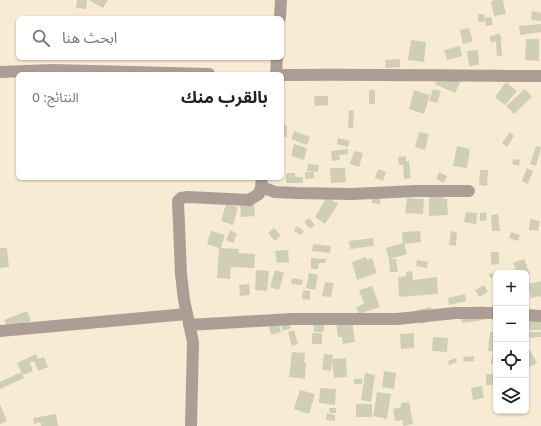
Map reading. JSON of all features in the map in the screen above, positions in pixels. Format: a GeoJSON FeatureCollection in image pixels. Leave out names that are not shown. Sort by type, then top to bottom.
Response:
{"type":"FeatureCollection","features":[{"type":"Feature","properties":{"kind":"street"},"geometry":{"type":"LineString","coordinates":[[280,16],[281,0]]}},
{"type":"Feature","properties":{"kind":"street"},"geometry":{"type":"LineString","coordinates":[[276,72],[277,60]]}},
{"type":"Feature","properties":{"kind":"street"},"geometry":{"type":"LineString","coordinates":[[0,72],[52,70],[130,72]]}},
{"type":"Feature","properties":{"kind":"street"},"geometry":{"type":"LineString","coordinates":[[284,76],[366,74],[541,76]]}},
{"type":"Feature","properties":{"kind":"street"},"geometry":{"type":"LineString","coordinates":[[191,426],[193,342],[181,274],[178,201],[180,198],[188,197],[249,200],[259,194],[262,182],[275,192],[297,193],[352,194],[416,191],[469,191]]}},
{"type":"Feature","properties":{"kind":"street"},"geometry":{"type":"LineString","coordinates":[[0,331],[188,319],[397,319],[454,313],[493,313]]}},
{"type":"Feature","properties":{"kind":"street"},"geometry":{"type":"LineString","coordinates":[[529,315],[541,316]]}},
{"type":"Feature","properties":{"kind":"building"},"geometry":{"type":"Polygon","coordinates":[[[77,0],[87,0],[86,9],[76,8],[77,0]]]}},
{"type":"Feature","properties":{"kind":"building"},"geometry":{"type":"Polygon","coordinates":[[[89,0],[108,0],[103,8],[89,0]]]}},
{"type":"Feature","properties":{"kind":"building"},"geometry":{"type":"Polygon","coordinates":[[[503,0],[506,14],[494,16],[491,1],[503,0]]]}},
{"type":"Feature","properties":{"kind":"building"},"geometry":{"type":"Polygon","coordinates":[[[532,11],[541,13],[541,21],[531,20],[532,11]]]}},
{"type":"Feature","properties":{"kind":"building"},"geometry":{"type":"Polygon","coordinates":[[[478,14],[484,14],[484,22],[478,22],[478,14]]]}},
{"type":"Feature","properties":{"kind":"building"},"geometry":{"type":"Polygon","coordinates":[[[491,17],[493,25],[486,26],[484,18],[491,17]]]}},
{"type":"Feature","properties":{"kind":"building"},"geometry":{"type":"Polygon","coordinates":[[[541,24],[541,32],[520,35],[519,26],[541,24]]]}},
{"type":"Feature","properties":{"kind":"building"},"geometry":{"type":"Polygon","coordinates":[[[469,28],[473,41],[463,44],[460,30],[469,28]]]}},
{"type":"Feature","properties":{"kind":"building"},"geometry":{"type":"Polygon","coordinates":[[[499,33],[502,39],[497,41],[501,40],[502,56],[497,56],[496,41],[492,43],[489,37],[499,33]]]}},
{"type":"Feature","properties":{"kind":"building"},"geometry":{"type":"Polygon","coordinates":[[[526,39],[539,39],[539,61],[525,60],[526,39]]]}},
{"type":"Feature","properties":{"kind":"building"},"geometry":{"type":"Polygon","coordinates":[[[411,40],[426,42],[424,62],[408,60],[411,40]]]}},
{"type":"Feature","properties":{"kind":"building"},"geometry":{"type":"Polygon","coordinates":[[[460,46],[462,56],[447,60],[444,50],[460,46]]]}},
{"type":"Feature","properties":{"kind":"building"},"geometry":{"type":"Polygon","coordinates":[[[478,50],[479,65],[469,66],[467,51],[478,50]]]}},
{"type":"Feature","properties":{"kind":"building"},"geometry":{"type":"Polygon","coordinates":[[[400,59],[400,67],[386,68],[385,60],[400,59]]]}},
{"type":"Feature","properties":{"kind":"building"},"geometry":{"type":"Polygon","coordinates":[[[442,70],[464,75],[455,93],[435,84],[442,70]]]}},
{"type":"Feature","properties":{"kind":"building"},"geometry":{"type":"Polygon","coordinates":[[[506,82],[517,91],[505,105],[495,97],[506,82]]]}},
{"type":"Feature","properties":{"kind":"building"},"geometry":{"type":"Polygon","coordinates":[[[433,89],[441,91],[437,103],[429,101],[433,89]]]}},
{"type":"Feature","properties":{"kind":"building"},"geometry":{"type":"Polygon","coordinates":[[[525,89],[532,97],[514,114],[506,106],[525,89]]]}},
{"type":"Feature","properties":{"kind":"building"},"geometry":{"type":"Polygon","coordinates":[[[369,90],[375,90],[375,104],[369,104],[369,90]]]}},
{"type":"Feature","properties":{"kind":"building"},"geometry":{"type":"Polygon","coordinates":[[[414,90],[430,95],[424,114],[409,109],[414,90]]]}},
{"type":"Feature","properties":{"kind":"building"},"geometry":{"type":"Polygon","coordinates":[[[314,96],[328,96],[328,105],[315,106],[314,96]]]}},
{"type":"Feature","properties":{"kind":"building"},"geometry":{"type":"Polygon","coordinates":[[[349,110],[354,111],[353,128],[348,128],[349,110]]]}},
{"type":"Feature","properties":{"kind":"building"},"geometry":{"type":"Polygon","coordinates":[[[284,125],[287,125],[287,137],[284,137],[284,125]]]}},
{"type":"Feature","properties":{"kind":"building"},"geometry":{"type":"Polygon","coordinates":[[[294,131],[310,137],[307,145],[291,139],[294,131]]]}},
{"type":"Feature","properties":{"kind":"building"},"geometry":{"type":"Polygon","coordinates":[[[419,132],[429,134],[425,150],[415,147],[419,132]]]}},
{"type":"Feature","properties":{"kind":"building"},"geometry":{"type":"Polygon","coordinates":[[[510,132],[514,136],[507,147],[502,143],[510,132]]]}},
{"type":"Feature","properties":{"kind":"building"},"geometry":{"type":"Polygon","coordinates":[[[338,138],[350,141],[348,147],[337,144],[338,138]]]}},
{"type":"Feature","properties":{"kind":"building"},"geometry":{"type":"Polygon","coordinates":[[[294,144],[307,148],[304,160],[291,156],[294,144]]]}},
{"type":"Feature","properties":{"kind":"building"},"geometry":{"type":"Polygon","coordinates":[[[457,146],[470,149],[467,168],[453,166],[457,146]]]}},
{"type":"Feature","properties":{"kind":"building"},"geometry":{"type":"Polygon","coordinates":[[[536,146],[541,147],[536,166],[530,164],[536,146]]]}},
{"type":"Feature","properties":{"kind":"building"},"geometry":{"type":"Polygon","coordinates":[[[348,149],[348,154],[339,155],[340,160],[332,161],[331,151],[348,149]]]}},
{"type":"Feature","properties":{"kind":"building"},"geometry":{"type":"Polygon","coordinates":[[[354,151],[363,153],[359,167],[350,164],[354,151]]]}},
{"type":"Feature","properties":{"kind":"building"},"geometry":{"type":"Polygon","coordinates":[[[406,156],[406,161],[409,161],[411,178],[404,179],[403,165],[399,165],[398,157],[406,156]]]}},
{"type":"Feature","properties":{"kind":"building"},"geometry":{"type":"Polygon","coordinates":[[[513,159],[520,160],[519,166],[512,164],[513,159]]]}},
{"type":"Feature","properties":{"kind":"building"},"geometry":{"type":"Polygon","coordinates":[[[308,164],[319,165],[318,172],[307,171],[308,164]]]}},
{"type":"Feature","properties":{"kind":"building"},"geometry":{"type":"Polygon","coordinates":[[[330,168],[345,168],[346,182],[331,183],[330,168]]]}},
{"type":"Feature","properties":{"kind":"building"},"geometry":{"type":"Polygon","coordinates":[[[527,168],[533,171],[528,184],[522,181],[527,168]]]}},
{"type":"Feature","properties":{"kind":"building"},"geometry":{"type":"Polygon","coordinates":[[[378,169],[386,172],[383,181],[375,178],[378,169]]]}},
{"type":"Feature","properties":{"kind":"building"},"geometry":{"type":"Polygon","coordinates":[[[480,170],[488,170],[487,186],[479,185],[480,170]]]}},
{"type":"Feature","properties":{"kind":"building"},"geometry":{"type":"Polygon","coordinates":[[[305,172],[314,172],[314,178],[305,179],[305,172]]]}},
{"type":"Feature","properties":{"kind":"building"},"geometry":{"type":"Polygon","coordinates":[[[439,172],[447,176],[444,183],[436,179],[439,172]]]}},
{"type":"Feature","properties":{"kind":"building"},"geometry":{"type":"Polygon","coordinates":[[[286,173],[295,173],[295,177],[303,177],[303,183],[286,183],[286,173]]]}},
{"type":"Feature","properties":{"kind":"building"},"geometry":{"type":"Polygon","coordinates":[[[373,188],[382,189],[380,204],[372,203],[373,188]]]}},
{"type":"Feature","properties":{"kind":"building"},"geometry":{"type":"Polygon","coordinates":[[[429,195],[443,195],[443,199],[447,199],[448,215],[429,216],[429,195]]]}},
{"type":"Feature","properties":{"kind":"building"},"geometry":{"type":"Polygon","coordinates":[[[327,197],[338,204],[325,224],[315,217],[327,197]]]}},
{"type":"Feature","properties":{"kind":"building"},"geometry":{"type":"Polygon","coordinates":[[[407,198],[424,199],[423,214],[405,213],[407,198]]]}},
{"type":"Feature","properties":{"kind":"building"},"geometry":{"type":"Polygon","coordinates":[[[226,204],[238,207],[233,225],[221,221],[226,204]]]}},
{"type":"Feature","properties":{"kind":"building"},"geometry":{"type":"Polygon","coordinates":[[[254,204],[255,216],[241,217],[240,206],[254,204]]]}},
{"type":"Feature","properties":{"kind":"building"},"geometry":{"type":"Polygon","coordinates":[[[466,212],[477,213],[476,224],[464,222],[466,212]]]}},
{"type":"Feature","properties":{"kind":"building"},"geometry":{"type":"Polygon","coordinates":[[[486,212],[487,220],[480,221],[480,213],[486,212]]]}},
{"type":"Feature","properties":{"kind":"building"},"geometry":{"type":"Polygon","coordinates":[[[498,214],[500,231],[492,231],[491,215],[498,214]]]}},
{"type":"Feature","properties":{"kind":"building"},"geometry":{"type":"Polygon","coordinates":[[[309,218],[315,225],[310,229],[304,222],[309,218]]]}},
{"type":"Feature","properties":{"kind":"building"},"geometry":{"type":"Polygon","coordinates":[[[530,219],[540,221],[538,231],[529,230],[530,219]]]}},
{"type":"Feature","properties":{"kind":"building"},"geometry":{"type":"Polygon","coordinates":[[[297,226],[304,231],[301,235],[294,231],[297,226]]]}},
{"type":"Feature","properties":{"kind":"building"},"geometry":{"type":"Polygon","coordinates":[[[274,228],[281,235],[275,241],[268,233],[274,228]]]}},
{"type":"Feature","properties":{"kind":"building"},"geometry":{"type":"Polygon","coordinates":[[[230,230],[237,234],[233,243],[226,240],[230,230]]]}},
{"type":"Feature","properties":{"kind":"building"},"geometry":{"type":"Polygon","coordinates":[[[211,231],[225,235],[221,248],[239,249],[239,253],[255,254],[254,268],[231,267],[230,279],[217,278],[219,248],[207,244],[211,231]]]}},
{"type":"Feature","properties":{"kind":"building"},"geometry":{"type":"Polygon","coordinates":[[[420,231],[421,242],[404,244],[407,254],[390,259],[396,259],[398,272],[390,272],[386,248],[403,243],[402,232],[420,231]]]}},
{"type":"Feature","properties":{"kind":"building"},"geometry":{"type":"Polygon","coordinates":[[[451,231],[457,232],[456,246],[449,245],[451,231]]]}},
{"type":"Feature","properties":{"kind":"building"},"geometry":{"type":"Polygon","coordinates":[[[511,232],[520,235],[518,241],[509,238],[511,232]]]}},
{"type":"Feature","properties":{"kind":"building"},"geometry":{"type":"Polygon","coordinates":[[[373,238],[374,246],[350,249],[349,241],[373,238]]]}},
{"type":"Feature","properties":{"kind":"building"},"geometry":{"type":"Polygon","coordinates":[[[313,244],[331,246],[330,253],[312,251],[313,244]]]}},
{"type":"Feature","properties":{"kind":"building"},"geometry":{"type":"Polygon","coordinates":[[[0,248],[7,248],[9,267],[0,268],[0,248]]]}},
{"type":"Feature","properties":{"kind":"building"},"geometry":{"type":"Polygon","coordinates":[[[288,250],[289,262],[277,263],[275,251],[288,250]]]}},
{"type":"Feature","properties":{"kind":"building"},"geometry":{"type":"Polygon","coordinates":[[[491,252],[499,252],[499,264],[491,265],[491,252]]]}},
{"type":"Feature","properties":{"kind":"building"},"geometry":{"type":"Polygon","coordinates":[[[366,257],[367,260],[372,258],[377,273],[357,280],[352,262],[366,257]]]}},
{"type":"Feature","properties":{"kind":"building"},"geometry":{"type":"Polygon","coordinates":[[[311,258],[326,259],[325,263],[319,263],[318,269],[311,269],[311,258]]]}},
{"type":"Feature","properties":{"kind":"building"},"geometry":{"type":"Polygon","coordinates":[[[524,259],[528,270],[516,270],[513,263],[524,259]]]}},
{"type":"Feature","properties":{"kind":"building"},"geometry":{"type":"Polygon","coordinates":[[[417,260],[428,262],[427,268],[416,266],[417,260]]]}},
{"type":"Feature","properties":{"kind":"building"},"geometry":{"type":"Polygon","coordinates":[[[256,270],[269,271],[267,291],[255,290],[256,270]]]}},
{"type":"Feature","properties":{"kind":"building"},"geometry":{"type":"Polygon","coordinates":[[[275,270],[284,273],[279,290],[270,287],[275,270]]]}},
{"type":"Feature","properties":{"kind":"building"},"geometry":{"type":"Polygon","coordinates":[[[412,271],[413,280],[437,277],[438,294],[399,297],[398,277],[406,276],[406,272],[412,271]]]}},
{"type":"Feature","properties":{"kind":"building"},"geometry":{"type":"Polygon","coordinates":[[[309,273],[318,275],[315,290],[306,288],[309,273]]]}},
{"type":"Feature","properties":{"kind":"building"},"geometry":{"type":"Polygon","coordinates":[[[493,273],[493,278],[490,278],[489,274],[493,273]]]}},
{"type":"Feature","properties":{"kind":"building"},"geometry":{"type":"Polygon","coordinates":[[[292,278],[303,280],[302,285],[291,284],[292,278]]]}},
{"type":"Feature","properties":{"kind":"building"},"geometry":{"type":"Polygon","coordinates":[[[541,281],[541,299],[540,296],[531,298],[529,284],[541,281]]]}},
{"type":"Feature","properties":{"kind":"building"},"geometry":{"type":"Polygon","coordinates":[[[325,282],[334,283],[331,297],[322,296],[325,282]]]}},
{"type":"Feature","properties":{"kind":"building"},"geometry":{"type":"Polygon","coordinates":[[[249,284],[250,295],[240,296],[239,285],[249,284]]]}},
{"type":"Feature","properties":{"kind":"building"},"geometry":{"type":"Polygon","coordinates":[[[484,285],[488,292],[479,297],[475,290],[484,285]]]}},
{"type":"Feature","properties":{"kind":"building"},"geometry":{"type":"Polygon","coordinates":[[[372,286],[380,307],[359,314],[356,307],[364,304],[359,290],[372,286]]]}},
{"type":"Feature","properties":{"kind":"building"},"geometry":{"type":"Polygon","coordinates":[[[303,290],[310,291],[310,300],[302,299],[303,290]]]}},
{"type":"Feature","properties":{"kind":"building"},"geometry":{"type":"Polygon","coordinates":[[[465,294],[466,301],[449,305],[448,298],[465,294]]]}},
{"type":"Feature","properties":{"kind":"building"},"geometry":{"type":"Polygon","coordinates":[[[482,306],[484,320],[462,323],[460,309],[482,306]]]}},
{"type":"Feature","properties":{"kind":"building"},"geometry":{"type":"Polygon","coordinates":[[[431,307],[433,315],[429,322],[420,324],[417,310],[431,307]]]}},
{"type":"Feature","properties":{"kind":"building"},"geometry":{"type":"Polygon","coordinates":[[[27,311],[31,321],[9,330],[4,320],[27,311]]]}},
{"type":"Feature","properties":{"kind":"building"},"geometry":{"type":"Polygon","coordinates":[[[529,315],[541,315],[541,330],[529,330],[529,315]]]}},
{"type":"Feature","properties":{"kind":"building"},"geometry":{"type":"Polygon","coordinates":[[[313,317],[324,317],[324,332],[314,332],[313,317]]]}},
{"type":"Feature","properties":{"kind":"building"},"geometry":{"type":"Polygon","coordinates":[[[352,319],[355,342],[343,344],[342,337],[338,337],[336,321],[352,319]]]}},
{"type":"Feature","properties":{"kind":"building"},"geometry":{"type":"Polygon","coordinates":[[[289,323],[291,328],[283,331],[281,326],[289,323]]]}},
{"type":"Feature","properties":{"kind":"building"},"geometry":{"type":"Polygon","coordinates":[[[279,324],[281,332],[271,335],[269,327],[279,324]]]}},
{"type":"Feature","properties":{"kind":"building"},"geometry":{"type":"Polygon","coordinates":[[[294,330],[298,344],[292,346],[288,332],[294,330]]]}},
{"type":"Feature","properties":{"kind":"building"},"geometry":{"type":"Polygon","coordinates":[[[490,332],[493,332],[493,352],[488,351],[490,332]]]}},
{"type":"Feature","properties":{"kind":"building"},"geometry":{"type":"Polygon","coordinates":[[[529,332],[541,332],[541,337],[529,338],[529,332]]]}},
{"type":"Feature","properties":{"kind":"building"},"geometry":{"type":"Polygon","coordinates":[[[312,333],[322,333],[322,344],[312,344],[312,333]]]}},
{"type":"Feature","properties":{"kind":"building"},"geometry":{"type":"Polygon","coordinates":[[[414,333],[414,348],[401,349],[400,334],[414,333]]]}},
{"type":"Feature","properties":{"kind":"building"},"geometry":{"type":"Polygon","coordinates":[[[433,337],[448,338],[447,352],[432,351],[433,337]]]}},
{"type":"Feature","properties":{"kind":"building"},"geometry":{"type":"Polygon","coordinates":[[[529,350],[537,363],[529,367],[529,350]]]}},
{"type":"Feature","properties":{"kind":"building"},"geometry":{"type":"Polygon","coordinates":[[[292,352],[305,353],[305,379],[289,377],[292,352]]]}},
{"type":"Feature","properties":{"kind":"building"},"geometry":{"type":"Polygon","coordinates":[[[36,354],[38,359],[44,357],[48,367],[38,371],[34,361],[30,363],[33,371],[23,375],[17,363],[36,354]]]}},
{"type":"Feature","properties":{"kind":"building"},"geometry":{"type":"Polygon","coordinates":[[[324,354],[333,355],[331,371],[322,370],[324,354]]]}},
{"type":"Feature","properties":{"kind":"building"},"geometry":{"type":"Polygon","coordinates":[[[474,356],[474,361],[464,362],[463,357],[474,356]]]}},
{"type":"Feature","properties":{"kind":"building"},"geometry":{"type":"Polygon","coordinates":[[[492,356],[493,364],[491,364],[492,356]]]}},
{"type":"Feature","properties":{"kind":"building"},"geometry":{"type":"Polygon","coordinates":[[[346,358],[347,377],[334,378],[332,359],[346,358]]]}},
{"type":"Feature","properties":{"kind":"building"},"geometry":{"type":"Polygon","coordinates":[[[456,358],[457,362],[449,365],[448,361],[456,358]]]}},
{"type":"Feature","properties":{"kind":"building"},"geometry":{"type":"Polygon","coordinates":[[[384,371],[396,373],[394,389],[382,387],[384,371]]]}},
{"type":"Feature","properties":{"kind":"building"},"geometry":{"type":"Polygon","coordinates":[[[21,372],[24,378],[0,389],[0,382],[21,372]]]}},
{"type":"Feature","properties":{"kind":"building"},"geometry":{"type":"Polygon","coordinates":[[[365,373],[375,375],[371,402],[361,400],[365,373]]]}},
{"type":"Feature","properties":{"kind":"building"},"geometry":{"type":"Polygon","coordinates":[[[486,374],[493,374],[493,385],[486,385],[486,374]]]}},
{"type":"Feature","properties":{"kind":"building"},"geometry":{"type":"Polygon","coordinates":[[[354,379],[362,379],[362,384],[354,384],[354,379]]]}},
{"type":"Feature","properties":{"kind":"building"},"geometry":{"type":"Polygon","coordinates":[[[482,386],[484,398],[473,400],[471,388],[482,386]]]}},
{"type":"Feature","properties":{"kind":"building"},"geometry":{"type":"Polygon","coordinates":[[[320,388],[336,389],[335,405],[319,403],[320,388]]]}},
{"type":"Feature","properties":{"kind":"building"},"geometry":{"type":"Polygon","coordinates":[[[300,390],[315,394],[309,414],[294,409],[300,390]]]}},
{"type":"Feature","properties":{"kind":"building"},"geometry":{"type":"Polygon","coordinates":[[[377,392],[391,394],[387,419],[373,416],[377,392]]]}},
{"type":"Feature","properties":{"kind":"building"},"geometry":{"type":"Polygon","coordinates":[[[409,402],[413,424],[403,426],[403,420],[395,421],[393,409],[401,407],[401,403],[409,402]]]}},
{"type":"Feature","properties":{"kind":"building"},"geometry":{"type":"Polygon","coordinates":[[[0,404],[7,421],[0,424],[0,404]]]}},
{"type":"Feature","properties":{"kind":"building"},"geometry":{"type":"Polygon","coordinates":[[[356,404],[372,404],[372,417],[356,417],[356,404]]]}},
{"type":"Feature","properties":{"kind":"building"},"geometry":{"type":"Polygon","coordinates":[[[329,408],[336,408],[336,413],[330,413],[329,408]]]}},
{"type":"Feature","properties":{"kind":"building"},"geometry":{"type":"Polygon","coordinates":[[[327,413],[335,415],[335,421],[326,420],[327,413]]]}},
{"type":"Feature","properties":{"kind":"building"},"geometry":{"type":"Polygon","coordinates":[[[56,414],[58,426],[41,426],[40,422],[34,424],[33,418],[56,414]]]}}]}
